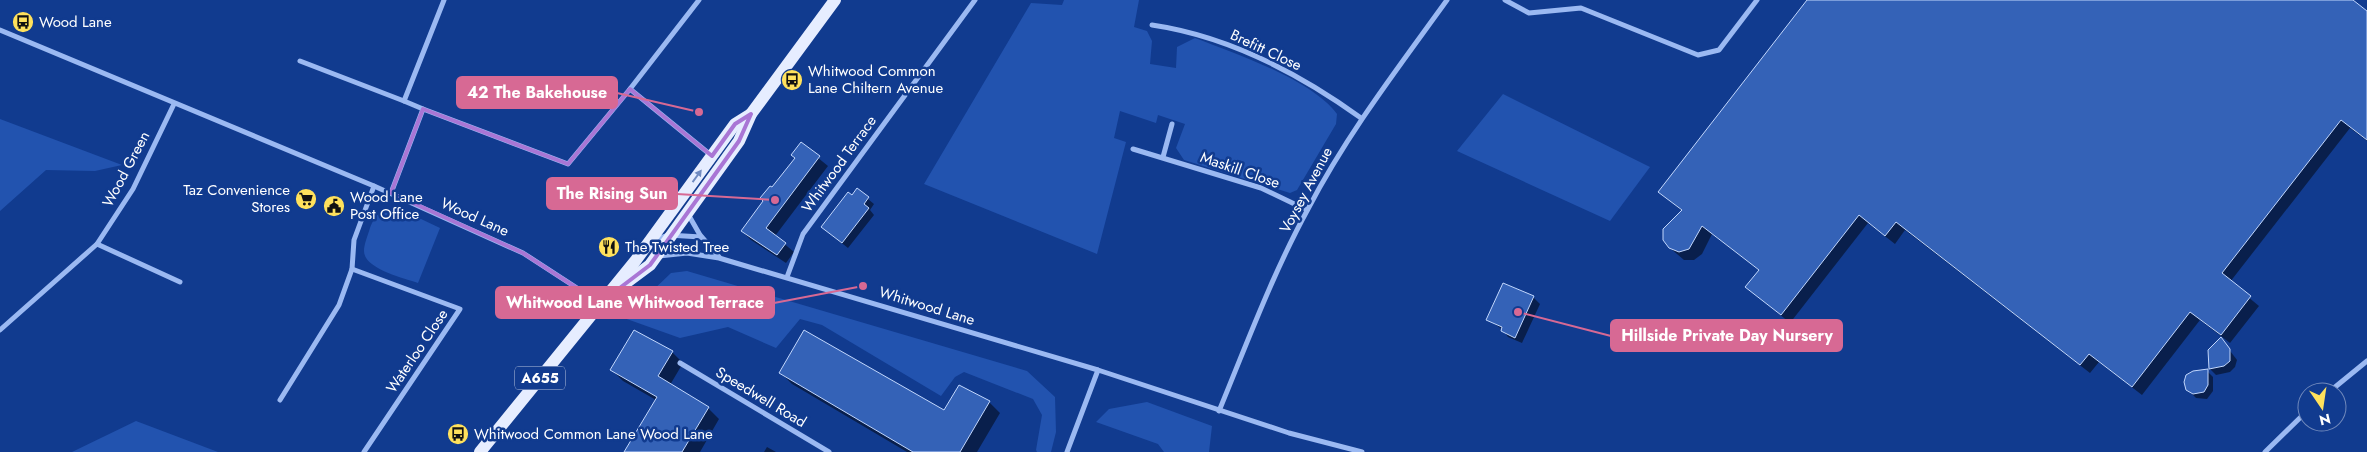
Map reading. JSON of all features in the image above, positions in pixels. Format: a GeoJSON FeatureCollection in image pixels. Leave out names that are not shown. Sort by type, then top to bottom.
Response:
{"type":"FeatureCollection","features":[{"type":"Feature","properties":{"kind":"main road","name":"A655"},"geometry":{"type":"LineString","coordinates":[[602,301],[650,265],[739,141],[751,114],[835,0]]}},
{"type":"Feature","properties":{"kind":"main road","name":"A655"},"geometry":{"type":"LineString","coordinates":[[480,452],[648,244],[735,124],[751,114]]}},
{"type":"Feature","properties":{"kind":"street"},"geometry":{"type":"LineString","coordinates":[[404,101],[444,0]]}},
{"type":"Feature","properties":{"kind":"street"},"geometry":{"type":"LineString","coordinates":[[300,61],[568,164],[630,89],[699,0]]}},
{"type":"Feature","properties":{"kind":"street","name":"Whitwood Terrace"},"geometry":{"type":"LineString","coordinates":[[787,277],[804,234],[975,0]]}},
{"type":"Feature","properties":{"kind":"street","name":"Voysey Avenue"},"geometry":{"type":"LineString","coordinates":[[1219,411],[1255,322],[1307,210],[1361,118],[1447,0]]}},
{"type":"Feature","properties":{"kind":"street"},"geometry":{"type":"LineString","coordinates":[[1505,0],[1529,13],[1581,8],[1698,55],[1719,50],[1757,0]]}},
{"type":"Feature","properties":{"kind":"street","name":"Brefitt Close"},"geometry":{"type":"LineString","coordinates":[[1152,25],[1173,28],[1217,41],[1268,63],[1324,92],[1361,118]]}},
{"type":"Feature","properties":{"kind":"street","name":"Wood Lane"},"geometry":{"type":"LineString","coordinates":[[0,30],[390,193],[522,253],[602,301]]}},
{"type":"Feature","properties":{"kind":"street"},"geometry":{"type":"LineString","coordinates":[[630,89],[712,156]]}},
{"type":"Feature","properties":{"kind":"street","name":"Wood Green"},"geometry":{"type":"LineString","coordinates":[[0,330],[97,244],[133,189],[174,104]]}},
{"type":"Feature","properties":{"kind":"street"},"geometry":{"type":"LineString","coordinates":[[390,193],[423,109]]}},
{"type":"Feature","properties":{"kind":"street"},"geometry":{"type":"LineString","coordinates":[[1163,158],[1172,124]]}},
{"type":"Feature","properties":{"kind":"street","name":"Maskill Close"},"geometry":{"type":"LineString","coordinates":[[1133,149],[1261,188],[1307,210]]}},
{"type":"Feature","properties":{"kind":"street"},"geometry":{"type":"LineString","coordinates":[[280,400],[340,305],[352,269],[354,240],[374,186]]}},
{"type":"Feature","properties":{"kind":"street"},"geometry":{"type":"LineString","coordinates":[[688,213],[701,237],[719,258]]}},
{"type":"Feature","properties":{"kind":"street"},"geometry":{"type":"LineString","coordinates":[[648,244],[660,238],[671,236],[701,237]]}},
{"type":"Feature","properties":{"kind":"street"},"geometry":{"type":"LineString","coordinates":[[97,244],[180,282]]}},
{"type":"Feature","properties":{"kind":"street","name":"Whitwood Lane"},"geometry":{"type":"LineString","coordinates":[[656,257],[687,253],[719,258],[1098,370],[1219,411],[1362,452]]}},
{"type":"Feature","properties":{"kind":"street","name":"Waterloo Close"},"geometry":{"type":"LineString","coordinates":[[352,269],[460,309],[364,452]]}},
{"type":"Feature","properties":{"kind":"street"},"geometry":{"type":"LineString","coordinates":[[2341,382],[2367,361]]}},
{"type":"Feature","properties":{"kind":"street","name":"Speedwell Road"},"geometry":{"type":"LineString","coordinates":[[680,363],[829,452]]}},
{"type":"Feature","properties":{"kind":"street"},"geometry":{"type":"LineString","coordinates":[[1067,452],[1098,370]]}},
{"type":"Feature","properties":{"kind":"street"},"geometry":{"type":"LineString","coordinates":[[2265,452],[2297,421]]}},
{"type":"Feature","properties":{"kind":"highlighted area"},"geometry":{"type":"Polygon","coordinates":[[[630,89],[712,156],[735,124],[751,114],[739,141],[650,265],[600,303],[523,253],[391,193],[423,109],[568,164],[630,89]]]}},
{"type":"Feature","properties":{"kind":"shaded area"},"geometry":{"type":"Polygon","coordinates":[[[1064,0],[1139,0],[1134,27],[1147,31],[1152,41],[1150,64],[1176,68],[1177,47],[1195,38],[1272,69],[1310,90],[1325,101],[1337,114],[1336,124],[1297,190],[1290,193],[1184,160],[1176,148],[1185,124],[1158,115],[1156,123],[1120,111],[1114,138],[1126,142],[1097,254],[924,184],[1031,3],[1062,5],[1064,0]]]}},
{"type":"Feature","properties":{"kind":"shaded area"},"geometry":{"type":"Polygon","coordinates":[[[1503,94],[1650,167],[1610,221],[1457,151],[1503,94]]]}},
{"type":"Feature","properties":{"kind":"shaded area"},"geometry":{"type":"Polygon","coordinates":[[[0,119],[122,165],[95,171],[46,170],[0,211],[0,119]]]}},
{"type":"Feature","properties":{"kind":"shaded area"},"geometry":{"type":"Polygon","coordinates":[[[391,208],[400,209],[440,228],[418,283],[377,268],[366,257],[365,245],[374,220],[380,212],[391,208]]]}},
{"type":"Feature","properties":{"kind":"shaded area"},"geometry":{"type":"Polygon","coordinates":[[[687,271],[1027,371],[1055,397],[1056,432],[1051,452],[1037,452],[1036,450],[1042,415],[1033,399],[964,372],[955,377],[941,396],[822,325],[800,319],[776,348],[728,327],[680,338],[624,318],[671,273],[687,271]]]}},
{"type":"Feature","properties":{"kind":"shaded area"},"geometry":{"type":"Polygon","coordinates":[[[1147,402],[1212,426],[1209,452],[1164,452],[1158,444],[1096,422],[1109,409],[1147,402]]]}},
{"type":"Feature","properties":{"kind":"shaded area"},"geometry":{"type":"Polygon","coordinates":[[[136,421],[218,452],[72,452],[136,421]]]}},
{"type":"Feature","properties":{"kind":"building"},"geometry":{"type":"Polygon","coordinates":[[[1807,0],[2353,0],[2367,11],[2367,140],[2341,120],[2222,273],[2251,296],[2221,335],[2190,312],[2132,387],[2089,354],[2080,365],[1896,222],[1885,236],[1859,215],[1781,315],[1745,287],[1759,270],[1702,226],[1689,249],[1679,252],[1669,248],[1663,240],[1663,229],[1682,210],[1658,192],[1807,0]]]}},
{"type":"Feature","properties":{"kind":"building"},"geometry":{"type":"Polygon","coordinates":[[[801,142],[820,156],[766,228],[786,243],[777,255],[741,231],[763,201],[760,198],[770,186],[772,187],[795,158],[791,155],[801,142]]]}},
{"type":"Feature","properties":{"kind":"building"},"geometry":{"type":"Polygon","coordinates":[[[857,188],[869,197],[864,204],[869,208],[842,243],[821,227],[848,192],[852,195],[857,188]]]}},
{"type":"Feature","properties":{"kind":"building"},"geometry":{"type":"Polygon","coordinates":[[[1503,283],[1534,296],[1515,338],[1501,331],[1502,327],[1486,320],[1503,283]]]}},
{"type":"Feature","properties":{"kind":"building"},"geometry":{"type":"Polygon","coordinates":[[[634,330],[673,351],[658,376],[709,407],[682,452],[624,452],[657,397],[610,370],[634,330]]]}},
{"type":"Feature","properties":{"kind":"building"},"geometry":{"type":"Polygon","coordinates":[[[804,330],[944,410],[959,385],[990,401],[960,452],[913,452],[779,373],[804,330]]]}},
{"type":"Feature","properties":{"kind":"building"},"geometry":{"type":"Polygon","coordinates":[[[2221,337],[2230,349],[2230,361],[2224,366],[2209,369],[2208,350],[2221,337]]]}},
{"type":"Feature","properties":{"kind":"building"},"geometry":{"type":"Polygon","coordinates":[[[2208,369],[2208,385],[2204,392],[2193,394],[2186,390],[2184,382],[2186,375],[2193,371],[2208,369]]]}},
{"type":"Feature","properties":{"kind":"place","name":"Wood Lane"},"geometry":{"type":"Point","coordinates":[23,22]}},
{"type":"Feature","properties":{"kind":"place","name":"Whitwood Common Lane Chiltern Avenue"},"geometry":{"type":"Point","coordinates":[792,80]}},
{"type":"Feature","properties":{"kind":"place","name":"42 The Bakehouse"},"geometry":{"type":"Point","coordinates":[699,112]}},
{"type":"Feature","properties":{"kind":"place","name":"Taz Convenience Stores"},"geometry":{"type":"Point","coordinates":[306,199]}},
{"type":"Feature","properties":{"kind":"place","name":"The Rising Sun"},"geometry":{"type":"Point","coordinates":[775,200]}},
{"type":"Feature","properties":{"kind":"place","name":"Wood Lane Post Office"},"geometry":{"type":"Point","coordinates":[334,206]}},
{"type":"Feature","properties":{"kind":"place","name":"The Twisted Tree"},"geometry":{"type":"Point","coordinates":[609,247]}},
{"type":"Feature","properties":{"kind":"place","name":"Whitwood Lane Whitwood Terrace"},"geometry":{"type":"Point","coordinates":[863,286]}},
{"type":"Feature","properties":{"kind":"place","name":"Hillside Private Day Nursery"},"geometry":{"type":"Point","coordinates":[1518,312]}},
{"type":"Feature","properties":{"kind":"place","name":"Whitwood Common Lane Wood Lane"},"geometry":{"type":"Point","coordinates":[458,434]}}]}
